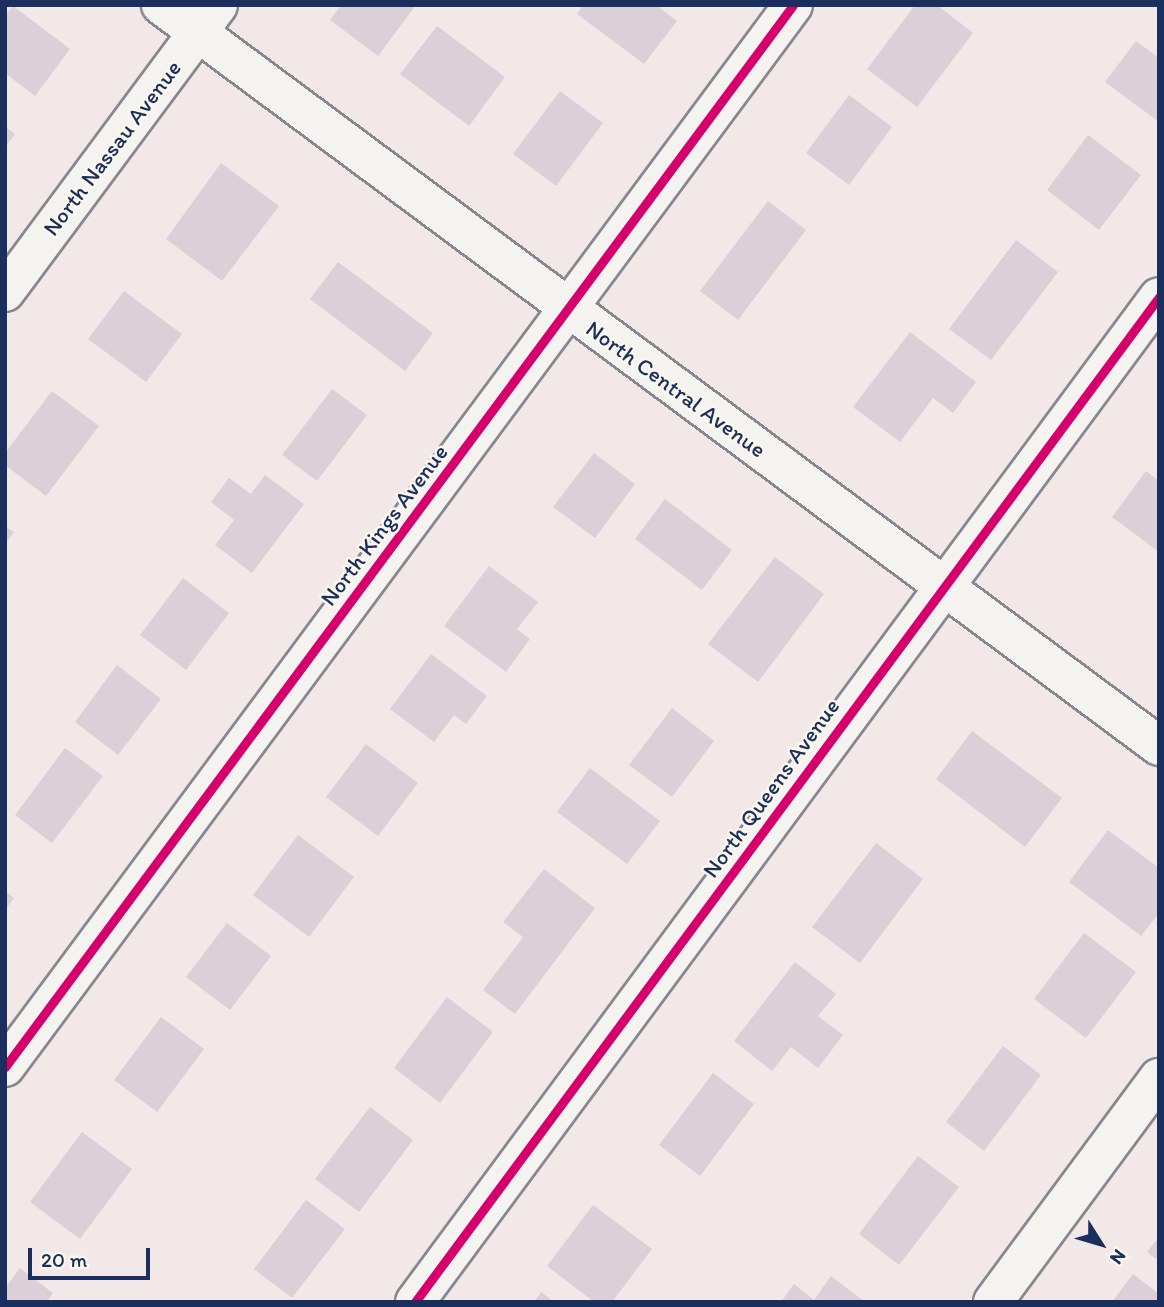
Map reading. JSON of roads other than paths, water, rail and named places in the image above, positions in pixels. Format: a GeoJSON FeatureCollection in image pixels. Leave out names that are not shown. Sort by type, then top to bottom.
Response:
{"type":"FeatureCollection","features":[{"type":"Feature","properties":{"kind":"street","name":"North Central Avenue"},"geometry":{"type":"LineString","coordinates":[[161,5],[208,19],[568,309],[1159,746]]}},
{"type":"Feature","properties":{"kind":"street","name":"North Kings Avenue"},"geometry":{"type":"LineString","coordinates":[[5,1067],[793,5]]}},
{"type":"Feature","properties":{"kind":"street","name":"North Nassau Avenue"},"geometry":{"type":"LineString","coordinates":[[5,292],[208,19]]}},
{"type":"Feature","properties":{"kind":"street","name":"North Queens Avenue"},"geometry":{"type":"LineString","coordinates":[[415,1302],[1159,297]]}},
{"type":"Feature","properties":{"kind":"street"},"geometry":{"type":"LineString","coordinates":[[993,1302],[1159,1078]]}}]}
